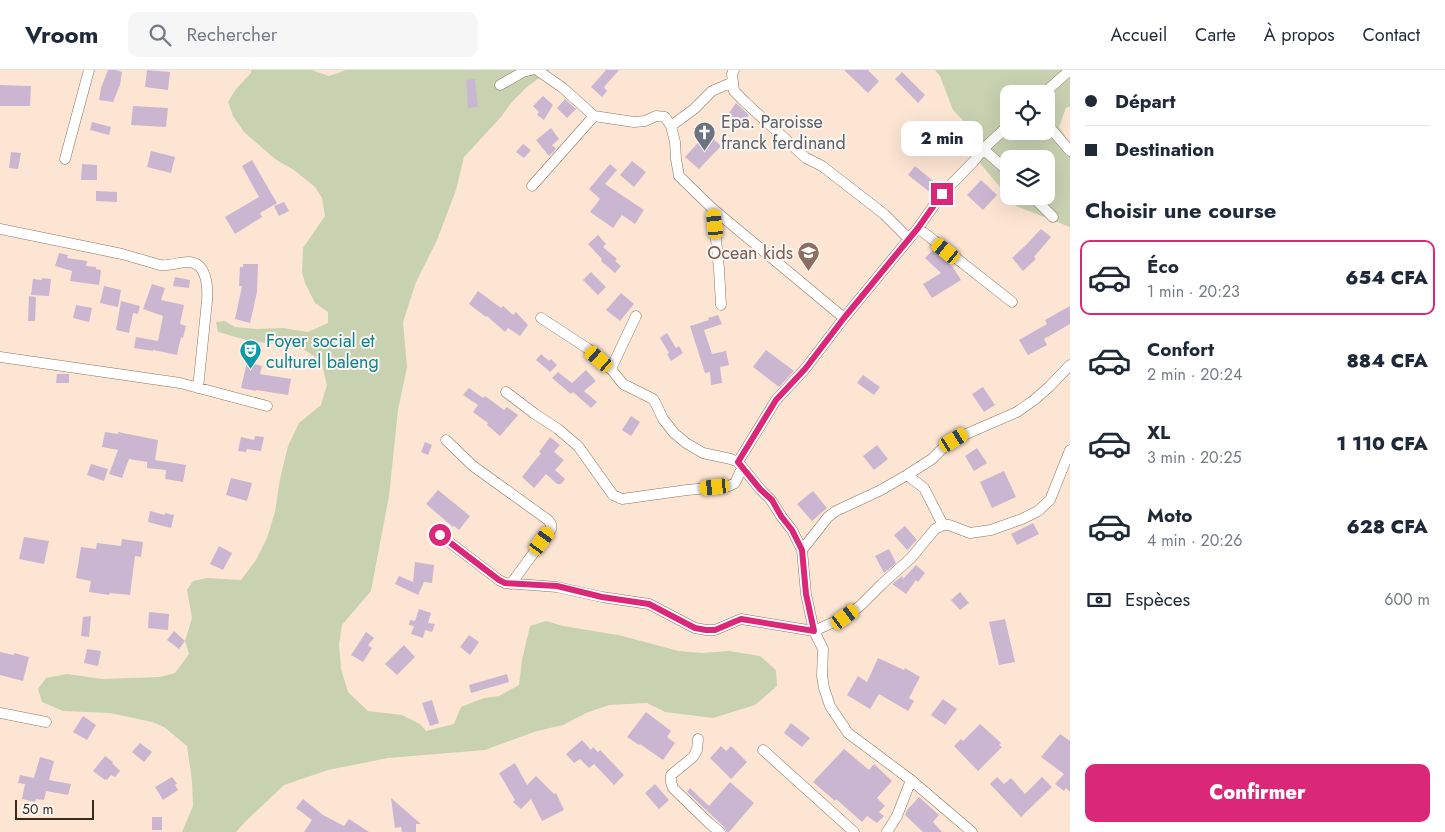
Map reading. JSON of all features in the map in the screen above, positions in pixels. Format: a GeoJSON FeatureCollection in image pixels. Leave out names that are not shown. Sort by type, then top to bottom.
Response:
{"type":"FeatureCollection","features":[{"type":"Feature","properties":{"kind":"street"},"geometry":{"type":"LineString","coordinates":[[65,160],[89,70]]}},
{"type":"Feature","properties":{"kind":"street"},"geometry":{"type":"LineString","coordinates":[[500,85],[523,72],[531,70]]}},
{"type":"Feature","properties":{"kind":"street"},"geometry":{"type":"LineString","coordinates":[[536,70],[563,88],[594,116],[634,122],[645,121],[656,116],[665,117],[671,126],[675,142],[679,176],[713,209],[844,318]]}},
{"type":"Feature","properties":{"kind":"street"},"geometry":{"type":"LineString","coordinates":[[734,70],[732,74],[734,91],[745,102],[806,158],[822,166],[884,214],[909,239]]}},
{"type":"Feature","properties":{"kind":"street"},"geometry":{"type":"LineString","coordinates":[[1053,85],[1070,70]]}},
{"type":"Feature","properties":{"kind":"street"},"geometry":{"type":"LineString","coordinates":[[671,126],[694,109],[712,91],[733,82]]}},
{"type":"Feature","properties":{"kind":"street"},"geometry":{"type":"LineString","coordinates":[[532,186],[594,116]]}},
{"type":"Feature","properties":{"kind":"street"},"geometry":{"type":"LineString","coordinates":[[506,392],[558,429],[578,446],[612,495],[622,499],[729,486],[735,483],[740,465],[776,400],[805,369],[918,228],[942,194],[1000,133]]}},
{"type":"Feature","properties":{"kind":"street"},"geometry":{"type":"LineString","coordinates":[[1055,134],[1070,151]]}},
{"type":"Feature","properties":{"kind":"street"},"geometry":{"type":"LineString","coordinates":[[983,149],[1000,164]]}},
{"type":"Feature","properties":{"kind":"street"},"geometry":{"type":"LineString","coordinates":[[1041,205],[1053,217]]}},
{"type":"Feature","properties":{"kind":"street"},"geometry":{"type":"LineString","coordinates":[[713,209],[721,305]]}},
{"type":"Feature","properties":{"kind":"street"},"geometry":{"type":"LineString","coordinates":[[918,228],[1012,302]]}},
{"type":"Feature","properties":{"kind":"street"},"geometry":{"type":"LineString","coordinates":[[0,229],[122,254],[160,265],[166,266],[189,262],[197,264],[203,269],[208,287],[198,388]]}},
{"type":"Feature","properties":{"kind":"street"},"geometry":{"type":"LineString","coordinates":[[611,370],[636,316]]}},
{"type":"Feature","properties":{"kind":"street"},"geometry":{"type":"LineString","coordinates":[[541,318],[587,348],[623,384],[653,399],[674,433],[686,443],[704,453],[731,459],[740,465],[772,500],[792,530],[802,550],[806,594],[814,631],[823,649],[822,676],[830,706],[848,733],[911,780],[972,832]]}},
{"type":"Feature","properties":{"kind":"street"},"geometry":{"type":"LineString","coordinates":[[0,357],[180,383],[267,406]]}},
{"type":"Feature","properties":{"kind":"street"},"geometry":{"type":"LineString","coordinates":[[802,550],[828,517],[836,511],[881,490],[907,475],[932,459],[945,446],[964,435],[1017,412],[1049,387],[1070,364]]}},
{"type":"Feature","properties":{"kind":"street"},"geometry":{"type":"LineString","coordinates":[[446,440],[473,466],[551,524],[551,529],[511,584]]}},
{"type":"Feature","properties":{"kind":"street"},"geometry":{"type":"LineString","coordinates":[[440,535],[499,580],[511,584],[557,586],[602,597],[649,604],[695,628],[706,630],[715,630],[741,619],[814,631],[845,617],[860,606],[912,558],[935,529],[943,525],[976,533],[999,528],[1038,511],[1050,500],[1070,450]]}},
{"type":"Feature","properties":{"kind":"street"},"geometry":{"type":"LineString","coordinates":[[907,475],[924,488],[943,525]]}},
{"type":"Feature","properties":{"kind":"street"},"geometry":{"type":"LineString","coordinates":[[0,713],[46,722]]}},
{"type":"Feature","properties":{"kind":"street"},"geometry":{"type":"LineString","coordinates":[[698,739],[697,750],[692,757],[671,775],[671,782],[673,788],[720,832]]}},
{"type":"Feature","properties":{"kind":"street"},"geometry":{"type":"LineString","coordinates":[[763,750],[854,832]]}},
{"type":"Feature","properties":{"kind":"street"},"geometry":{"type":"LineString","coordinates":[[888,832],[897,816],[911,780]]}},
{"type":"Feature","properties":{"kind":"green space"},"geometry":{"type":"Polygon","coordinates":[[[251,70],[312,70],[329,76],[346,70],[550,70],[527,87],[511,103],[501,117],[464,157],[456,190],[437,240],[416,282],[403,322],[407,367],[398,410],[389,496],[371,591],[342,625],[339,644],[341,669],[348,692],[368,711],[402,715],[420,724],[426,731],[454,724],[461,707],[484,698],[499,696],[519,685],[522,660],[530,626],[546,621],[563,626],[618,635],[679,651],[702,653],[729,651],[760,656],[776,670],[777,686],[755,705],[713,718],[665,712],[647,703],[609,705],[586,713],[563,725],[537,731],[485,750],[388,758],[328,770],[284,785],[236,832],[182,832],[193,806],[187,746],[164,727],[152,722],[110,713],[63,711],[42,702],[38,689],[46,678],[67,674],[103,679],[160,677],[175,673],[189,654],[185,641],[192,618],[187,590],[193,581],[207,578],[241,580],[256,560],[267,538],[275,512],[288,446],[299,423],[321,405],[327,385],[321,361],[303,349],[250,341],[218,332],[216,322],[225,321],[235,327],[256,329],[283,328],[308,332],[328,323],[328,312],[315,303],[302,272],[303,248],[325,216],[322,198],[315,187],[294,170],[275,159],[244,132],[233,116],[228,102],[236,89],[251,73],[251,70]]]}},
{"type":"Feature","properties":{"kind":"green space"},"geometry":{"type":"Polygon","coordinates":[[[935,70],[1070,70],[1070,106],[1066,108],[1059,127],[1070,143],[1070,227],[1015,205],[1055,205],[1055,150],[1000,150],[1000,187],[979,162],[976,134],[953,110],[940,76],[935,70]]]}},
{"type":"Feature","properties":{"kind":"building"},"geometry":{"type":"Polygon","coordinates":[[[108,70],[122,72],[120,85],[113,102],[99,100],[101,88],[108,70]]]}},
{"type":"Feature","properties":{"kind":"building"},"geometry":{"type":"Polygon","coordinates":[[[147,70],[170,72],[168,90],[145,87],[147,70]]]}},
{"type":"Feature","properties":{"kind":"building"},"geometry":{"type":"Polygon","coordinates":[[[606,70],[619,70],[604,87],[607,91],[602,97],[591,87],[606,70]]]}},
{"type":"Feature","properties":{"kind":"building"},"geometry":{"type":"Polygon","coordinates":[[[844,70],[868,70],[879,81],[868,93],[844,70]]]}},
{"type":"Feature","properties":{"kind":"building"},"geometry":{"type":"Polygon","coordinates":[[[902,72],[925,95],[918,103],[895,79],[902,72]]]}},
{"type":"Feature","properties":{"kind":"building"},"geometry":{"type":"Polygon","coordinates":[[[475,79],[478,107],[468,108],[466,80],[475,79]]]}},
{"type":"Feature","properties":{"kind":"building"},"geometry":{"type":"Polygon","coordinates":[[[0,85],[31,86],[30,106],[0,106],[0,85]]]}},
{"type":"Feature","properties":{"kind":"building"},"geometry":{"type":"Polygon","coordinates":[[[543,96],[553,105],[544,120],[537,115],[539,112],[533,106],[543,96]]]}},
{"type":"Feature","properties":{"kind":"building"},"geometry":{"type":"Polygon","coordinates":[[[565,99],[576,109],[567,118],[557,108],[565,99]]]}},
{"type":"Feature","properties":{"kind":"building"},"geometry":{"type":"Polygon","coordinates":[[[736,103],[749,115],[739,130],[724,120],[736,103]]]}},
{"type":"Feature","properties":{"kind":"building"},"geometry":{"type":"Polygon","coordinates":[[[133,106],[168,108],[166,127],[131,125],[133,106]]]}},
{"type":"Feature","properties":{"kind":"building"},"geometry":{"type":"Polygon","coordinates":[[[92,122],[111,127],[109,135],[90,130],[92,122]]]}},
{"type":"Feature","properties":{"kind":"building"},"geometry":{"type":"Polygon","coordinates":[[[948,126],[964,144],[952,156],[935,138],[948,126]]]}},
{"type":"Feature","properties":{"kind":"building"},"geometry":{"type":"Polygon","coordinates":[[[551,128],[559,139],[552,145],[556,149],[549,156],[536,140],[551,128]]]}},
{"type":"Feature","properties":{"kind":"building"},"geometry":{"type":"Polygon","coordinates":[[[707,133],[721,146],[699,169],[685,157],[707,133]]]}},
{"type":"Feature","properties":{"kind":"building"},"geometry":{"type":"Polygon","coordinates":[[[523,144],[531,150],[524,158],[516,152],[523,144]]]}},
{"type":"Feature","properties":{"kind":"building"},"geometry":{"type":"Polygon","coordinates":[[[151,151],[175,157],[171,173],[147,167],[151,151]]]}},
{"type":"Feature","properties":{"kind":"building"},"geometry":{"type":"Polygon","coordinates":[[[11,152],[21,153],[18,169],[9,168],[11,152]]]}},
{"type":"Feature","properties":{"kind":"building"},"geometry":{"type":"Polygon","coordinates":[[[252,160],[277,203],[260,213],[262,217],[235,234],[225,217],[259,197],[242,166],[252,160]]]}},
{"type":"Feature","properties":{"kind":"building"},"geometry":{"type":"Polygon","coordinates":[[[632,161],[646,172],[634,187],[620,175],[632,161]]]}},
{"type":"Feature","properties":{"kind":"building"},"geometry":{"type":"Polygon","coordinates":[[[82,164],[97,165],[97,180],[81,180],[82,164]]]}},
{"type":"Feature","properties":{"kind":"building"},"geometry":{"type":"Polygon","coordinates":[[[610,164],[617,170],[605,184],[644,210],[635,224],[622,215],[613,228],[590,212],[600,199],[589,189],[610,164]]]}},
{"type":"Feature","properties":{"kind":"building"},"geometry":{"type":"Polygon","coordinates":[[[915,166],[938,185],[931,193],[908,175],[915,166]]]}},
{"type":"Feature","properties":{"kind":"building"},"geometry":{"type":"Polygon","coordinates":[[[981,180],[997,195],[983,210],[967,195],[981,180]]]}},
{"type":"Feature","properties":{"kind":"building"},"geometry":{"type":"Polygon","coordinates":[[[96,191],[117,192],[117,202],[96,201],[96,191]]]}},
{"type":"Feature","properties":{"kind":"building"},"geometry":{"type":"Polygon","coordinates":[[[284,202],[289,211],[279,216],[274,206],[284,202]]]}},
{"type":"Feature","properties":{"kind":"building"},"geometry":{"type":"Polygon","coordinates":[[[1041,229],[1051,237],[1034,257],[1036,259],[1023,271],[1012,258],[1041,229]]]}},
{"type":"Feature","properties":{"kind":"building"},"geometry":{"type":"Polygon","coordinates":[[[598,235],[606,244],[603,247],[617,259],[615,261],[621,266],[615,273],[601,261],[602,259],[588,244],[598,235]]]}},
{"type":"Feature","properties":{"kind":"building"},"geometry":{"type":"Polygon","coordinates":[[[934,249],[952,266],[961,280],[932,298],[923,284],[941,273],[925,258],[934,249]]]}},
{"type":"Feature","properties":{"kind":"building"},"geometry":{"type":"Polygon","coordinates":[[[59,253],[68,255],[67,258],[87,261],[86,266],[96,267],[96,269],[101,270],[99,285],[70,281],[72,271],[55,266],[59,253]]]}},
{"type":"Feature","properties":{"kind":"building"},"geometry":{"type":"Polygon","coordinates":[[[243,264],[258,264],[257,292],[250,323],[235,319],[242,286],[239,286],[240,267],[243,267],[243,264]]]}},
{"type":"Feature","properties":{"kind":"building"},"geometry":{"type":"Polygon","coordinates":[[[591,272],[606,287],[598,295],[583,280],[591,272]]]}},
{"type":"Feature","properties":{"kind":"building"},"geometry":{"type":"Polygon","coordinates":[[[175,277],[190,280],[189,288],[173,286],[175,277]]]}},
{"type":"Feature","properties":{"kind":"building"},"geometry":{"type":"Polygon","coordinates":[[[42,278],[51,279],[49,296],[31,295],[33,279],[42,280],[42,278]]]}},
{"type":"Feature","properties":{"kind":"building"},"geometry":{"type":"Polygon","coordinates":[[[152,284],[165,288],[161,300],[184,305],[180,324],[186,326],[183,338],[181,337],[177,355],[134,348],[136,337],[158,341],[163,316],[143,309],[152,284]]]}},
{"type":"Feature","properties":{"kind":"building"},"geometry":{"type":"Polygon","coordinates":[[[104,286],[121,290],[118,307],[100,303],[104,286]]]}},
{"type":"Feature","properties":{"kind":"building"},"geometry":{"type":"Polygon","coordinates":[[[478,291],[501,308],[503,306],[513,315],[516,312],[528,325],[520,336],[508,328],[505,332],[487,316],[469,304],[478,291]]]}},
{"type":"Feature","properties":{"kind":"building"},"geometry":{"type":"Polygon","coordinates":[[[621,293],[634,304],[620,321],[606,310],[621,293]]]}},
{"type":"Feature","properties":{"kind":"building"},"geometry":{"type":"Polygon","coordinates":[[[29,296],[36,297],[35,321],[28,321],[29,296]]]}},
{"type":"Feature","properties":{"kind":"building"},"geometry":{"type":"Polygon","coordinates":[[[121,301],[140,306],[138,314],[133,313],[129,333],[116,330],[121,301]]]}},
{"type":"Feature","properties":{"kind":"building"},"geometry":{"type":"Polygon","coordinates":[[[76,305],[92,308],[89,322],[73,318],[76,305]]]}},
{"type":"Feature","properties":{"kind":"building"},"geometry":{"type":"Polygon","coordinates":[[[1070,306],[1070,324],[1044,339],[1047,345],[1028,355],[1019,340],[1047,324],[1045,320],[1070,306]]]}},
{"type":"Feature","properties":{"kind":"building"},"geometry":{"type":"Polygon","coordinates":[[[718,315],[722,324],[704,330],[712,354],[726,351],[729,365],[720,367],[722,383],[711,385],[710,372],[705,373],[690,326],[718,315]]]}},
{"type":"Feature","properties":{"kind":"building"},"geometry":{"type":"Polygon","coordinates":[[[667,333],[676,348],[679,346],[683,353],[671,361],[667,354],[669,353],[660,338],[667,333]]]}},
{"type":"Feature","properties":{"kind":"building"},"geometry":{"type":"Polygon","coordinates":[[[766,350],[794,371],[779,387],[753,367],[766,350]]]}},
{"type":"Feature","properties":{"kind":"building"},"geometry":{"type":"Polygon","coordinates":[[[541,354],[549,361],[551,359],[557,365],[550,372],[536,360],[541,354]]]}},
{"type":"Feature","properties":{"kind":"building"},"geometry":{"type":"Polygon","coordinates":[[[247,362],[262,366],[260,374],[291,379],[288,395],[241,388],[247,362]]]}},
{"type":"Feature","properties":{"kind":"building"},"geometry":{"type":"Polygon","coordinates":[[[586,370],[596,381],[584,391],[597,402],[591,408],[573,392],[571,394],[552,378],[558,372],[572,383],[586,370]]]}},
{"type":"Feature","properties":{"kind":"building"},"geometry":{"type":"Polygon","coordinates":[[[57,374],[69,374],[69,383],[56,383],[57,374]]]}},
{"type":"Feature","properties":{"kind":"building"},"geometry":{"type":"Polygon","coordinates":[[[863,375],[880,387],[874,395],[857,383],[863,375]]]}},
{"type":"Feature","properties":{"kind":"building"},"geometry":{"type":"Polygon","coordinates":[[[983,387],[995,405],[984,412],[972,394],[983,387]]]}},
{"type":"Feature","properties":{"kind":"building"},"geometry":{"type":"Polygon","coordinates":[[[469,388],[483,398],[485,396],[504,410],[507,407],[518,415],[500,436],[487,425],[488,423],[473,412],[478,405],[463,395],[469,388]]]}},
{"type":"Feature","properties":{"kind":"building"},"geometry":{"type":"Polygon","coordinates":[[[631,416],[640,422],[631,436],[622,430],[631,416]]]}},
{"type":"Feature","properties":{"kind":"building"},"geometry":{"type":"Polygon","coordinates":[[[105,432],[118,434],[118,432],[158,440],[155,460],[186,465],[183,482],[165,479],[166,470],[147,468],[147,462],[129,459],[122,478],[109,474],[118,450],[102,447],[105,432]]]}},
{"type":"Feature","properties":{"kind":"building"},"geometry":{"type":"Polygon","coordinates":[[[255,436],[264,437],[261,451],[247,449],[246,452],[238,451],[241,437],[254,440],[255,436]]]}},
{"type":"Feature","properties":{"kind":"building"},"geometry":{"type":"Polygon","coordinates":[[[550,437],[560,445],[554,452],[564,460],[555,470],[565,479],[561,484],[557,484],[546,474],[534,488],[522,477],[541,453],[539,452],[550,437]]]}},
{"type":"Feature","properties":{"kind":"building"},"geometry":{"type":"Polygon","coordinates":[[[425,442],[432,445],[428,455],[421,452],[425,442]]]}},
{"type":"Feature","properties":{"kind":"building"},"geometry":{"type":"Polygon","coordinates":[[[877,445],[888,459],[874,470],[863,456],[877,445]]]}},
{"type":"Feature","properties":{"kind":"building"},"geometry":{"type":"Polygon","coordinates":[[[977,448],[987,463],[974,471],[965,456],[977,448]]]}},
{"type":"Feature","properties":{"kind":"building"},"geometry":{"type":"Polygon","coordinates":[[[91,464],[108,469],[104,481],[87,475],[91,464]]]}},
{"type":"Feature","properties":{"kind":"building"},"geometry":{"type":"Polygon","coordinates":[[[1004,471],[1016,497],[992,508],[980,482],[1004,471]]]}},
{"type":"Feature","properties":{"kind":"building"},"geometry":{"type":"Polygon","coordinates":[[[231,478],[252,483],[247,501],[226,495],[231,478]]]}},
{"type":"Feature","properties":{"kind":"building"},"geometry":{"type":"Polygon","coordinates":[[[438,490],[470,516],[459,530],[426,504],[438,490]]]}},
{"type":"Feature","properties":{"kind":"building"},"geometry":{"type":"Polygon","coordinates":[[[813,491],[827,508],[812,521],[797,504],[813,491]]]}},
{"type":"Feature","properties":{"kind":"building"},"geometry":{"type":"Polygon","coordinates":[[[150,511],[174,515],[171,528],[148,522],[150,511]]]}},
{"type":"Feature","properties":{"kind":"building"},"geometry":{"type":"Polygon","coordinates":[[[1033,523],[1039,534],[1017,545],[1011,534],[1033,523]]]}},
{"type":"Feature","properties":{"kind":"building"},"geometry":{"type":"Polygon","coordinates":[[[905,526],[917,540],[907,550],[894,535],[905,526]]]}},
{"type":"Feature","properties":{"kind":"building"},"geometry":{"type":"Polygon","coordinates":[[[24,537],[49,541],[44,564],[19,559],[24,537]]]}},
{"type":"Feature","properties":{"kind":"building"},"geometry":{"type":"Polygon","coordinates":[[[122,539],[143,542],[141,557],[135,556],[130,595],[110,593],[109,595],[89,592],[91,581],[76,578],[81,547],[96,549],[97,543],[121,546],[122,539]]]}},
{"type":"Feature","properties":{"kind":"building"},"geometry":{"type":"Polygon","coordinates":[[[219,546],[232,553],[223,570],[210,564],[219,546]]]}},
{"type":"Feature","properties":{"kind":"building"},"geometry":{"type":"Polygon","coordinates":[[[889,549],[896,563],[884,573],[875,556],[889,549]]]}},
{"type":"Feature","properties":{"kind":"building"},"geometry":{"type":"Polygon","coordinates":[[[415,562],[434,565],[432,583],[424,582],[418,595],[395,584],[399,576],[413,582],[415,562]]]}},
{"type":"Feature","properties":{"kind":"building"},"geometry":{"type":"Polygon","coordinates":[[[916,565],[925,573],[918,582],[916,580],[906,594],[892,584],[902,576],[903,579],[916,565]]]}},
{"type":"Feature","properties":{"kind":"building"},"geometry":{"type":"Polygon","coordinates":[[[960,592],[969,603],[960,610],[951,600],[960,592]]]}},
{"type":"Feature","properties":{"kind":"building"},"geometry":{"type":"Polygon","coordinates":[[[419,609],[431,613],[428,623],[435,624],[432,632],[425,630],[423,638],[411,634],[414,626],[409,625],[410,620],[415,621],[419,609]]]}},
{"type":"Feature","properties":{"kind":"building"},"geometry":{"type":"Polygon","coordinates":[[[149,612],[169,614],[168,630],[148,628],[149,612]]]}},
{"type":"Feature","properties":{"kind":"building"},"geometry":{"type":"Polygon","coordinates":[[[91,616],[89,637],[81,636],[83,617],[91,616]]]}},
{"type":"Feature","properties":{"kind":"building"},"geometry":{"type":"Polygon","coordinates":[[[1005,619],[1015,662],[999,665],[989,622],[1005,619]]]}},
{"type":"Feature","properties":{"kind":"building"},"geometry":{"type":"Polygon","coordinates":[[[174,631],[185,641],[179,649],[167,640],[174,631]]]}},
{"type":"Feature","properties":{"kind":"building"},"geometry":{"type":"Polygon","coordinates":[[[366,632],[374,638],[368,645],[372,648],[363,662],[351,655],[366,632]]]}},
{"type":"Feature","properties":{"kind":"building"},"geometry":{"type":"Polygon","coordinates":[[[469,635],[479,642],[470,655],[460,647],[469,635]]]}},
{"type":"Feature","properties":{"kind":"building"},"geometry":{"type":"Polygon","coordinates":[[[404,645],[415,657],[397,675],[385,664],[404,645]]]}},
{"type":"Feature","properties":{"kind":"building"},"geometry":{"type":"Polygon","coordinates":[[[87,649],[101,651],[98,666],[84,663],[87,649]]]}},
{"type":"Feature","properties":{"kind":"building"},"geometry":{"type":"Polygon","coordinates":[[[0,652],[29,657],[23,681],[0,675],[0,652]]]}},
{"type":"Feature","properties":{"kind":"building"},"geometry":{"type":"Polygon","coordinates":[[[878,658],[904,670],[905,668],[920,677],[909,698],[914,701],[908,711],[879,694],[870,709],[847,695],[858,676],[867,682],[878,658]]]}},
{"type":"Feature","properties":{"kind":"building"},"geometry":{"type":"Polygon","coordinates":[[[507,674],[509,682],[471,693],[469,685],[507,674]]]}},
{"type":"Feature","properties":{"kind":"building"},"geometry":{"type":"Polygon","coordinates":[[[943,699],[957,709],[945,725],[931,715],[943,699]]]}},
{"type":"Feature","properties":{"kind":"building"},"geometry":{"type":"Polygon","coordinates":[[[432,700],[439,723],[430,726],[422,703],[432,700]]]}},
{"type":"Feature","properties":{"kind":"building"},"geometry":{"type":"Polygon","coordinates":[[[646,712],[671,731],[667,737],[675,743],[663,760],[627,737],[646,712]]]}},
{"type":"Feature","properties":{"kind":"building"},"geometry":{"type":"Polygon","coordinates":[[[83,716],[96,725],[87,740],[73,732],[83,716]]]}},
{"type":"Feature","properties":{"kind":"building"},"geometry":{"type":"Polygon","coordinates":[[[791,723],[810,738],[802,747],[784,733],[791,723]]]}},
{"type":"Feature","properties":{"kind":"building"},"geometry":{"type":"Polygon","coordinates":[[[980,724],[1001,743],[999,745],[1002,747],[978,771],[954,746],[961,739],[963,741],[980,724]]]}},
{"type":"Feature","properties":{"kind":"building"},"geometry":{"type":"Polygon","coordinates":[[[1060,734],[1070,741],[1070,792],[1066,788],[1064,791],[1055,784],[1064,774],[1041,757],[1060,734]]]}},
{"type":"Feature","properties":{"kind":"building"},"geometry":{"type":"Polygon","coordinates":[[[582,740],[591,750],[593,747],[598,752],[600,750],[624,775],[614,785],[594,764],[589,768],[580,759],[574,763],[566,754],[582,740]]]}},
{"type":"Feature","properties":{"kind":"building"},"geometry":{"type":"Polygon","coordinates":[[[140,743],[152,752],[144,762],[132,752],[140,743]]]}},
{"type":"Feature","properties":{"kind":"building"},"geometry":{"type":"Polygon","coordinates":[[[721,746],[726,751],[731,746],[747,762],[731,779],[710,758],[721,746]]]}},
{"type":"Feature","properties":{"kind":"building"},"geometry":{"type":"Polygon","coordinates":[[[844,749],[869,770],[874,764],[892,781],[877,798],[885,806],[879,812],[884,816],[877,823],[867,816],[862,822],[813,782],[844,749]]]}},
{"type":"Feature","properties":{"kind":"building"},"geometry":{"type":"Polygon","coordinates":[[[105,756],[120,771],[115,777],[111,775],[107,780],[93,771],[105,756]]]}},
{"type":"Feature","properties":{"kind":"building"},"geometry":{"type":"Polygon","coordinates":[[[40,757],[54,761],[49,780],[71,784],[68,795],[46,791],[44,800],[36,799],[35,802],[22,799],[25,784],[18,783],[20,775],[34,778],[40,757]]]}},
{"type":"Feature","properties":{"kind":"building"},"geometry":{"type":"Polygon","coordinates":[[[515,763],[527,785],[536,776],[554,794],[556,793],[564,810],[542,821],[531,799],[521,809],[513,802],[515,800],[499,773],[515,763]]]}},
{"type":"Feature","properties":{"kind":"building"},"geometry":{"type":"Polygon","coordinates":[[[172,777],[177,784],[175,785],[178,790],[163,800],[155,787],[172,777]]]}},
{"type":"Feature","properties":{"kind":"building"},"geometry":{"type":"Polygon","coordinates":[[[997,777],[1004,784],[1011,778],[1025,794],[1042,777],[1052,787],[1021,817],[990,784],[997,777]]]}},
{"type":"Feature","properties":{"kind":"building"},"geometry":{"type":"Polygon","coordinates":[[[730,782],[754,803],[727,832],[687,792],[690,788],[709,806],[730,782]]]}},
{"type":"Feature","properties":{"kind":"building"},"geometry":{"type":"Polygon","coordinates":[[[655,784],[669,800],[659,809],[645,793],[655,784]]]}},
{"type":"Feature","properties":{"kind":"building"},"geometry":{"type":"Polygon","coordinates":[[[919,797],[939,815],[933,822],[942,832],[923,832],[905,815],[919,797]]]}},
{"type":"Feature","properties":{"kind":"building"},"geometry":{"type":"Polygon","coordinates":[[[391,798],[421,824],[416,824],[416,832],[402,832],[401,827],[395,828],[391,798]]]}},
{"type":"Feature","properties":{"kind":"building"},"geometry":{"type":"Polygon","coordinates":[[[303,799],[323,815],[344,826],[349,819],[369,832],[304,832],[312,820],[296,808],[303,799]]]}},
{"type":"Feature","properties":{"kind":"building"},"geometry":{"type":"Polygon","coordinates":[[[152,817],[162,817],[162,830],[152,830],[152,817]]]}},
{"type":"Feature","properties":{"kind":"place","name":"Epa. Paroisse franck ferdinand"},"geometry":{"type":"Point","coordinates":[705,151]}},
{"type":"Feature","properties":{"kind":"place","name":"Ocean kids"},"geometry":{"type":"Point","coordinates":[809,272]}},
{"type":"Feature","properties":{"kind":"place","name":"Foyer social et culturel baleng"},"geometry":{"type":"Point","coordinates":[250,370]}},
{"type":"Feature","properties":{"kind":"route"},"geometry":{"type":"LineString","coordinates":[[440,535],[505,583],[557,586],[602,597],[649,604],[695,628],[706,630],[715,630],[741,619],[814,631],[806,594],[802,550],[792,530],[772,500],[751,479],[738,462],[776,400],[805,369],[918,228],[942,194]]}}]}
